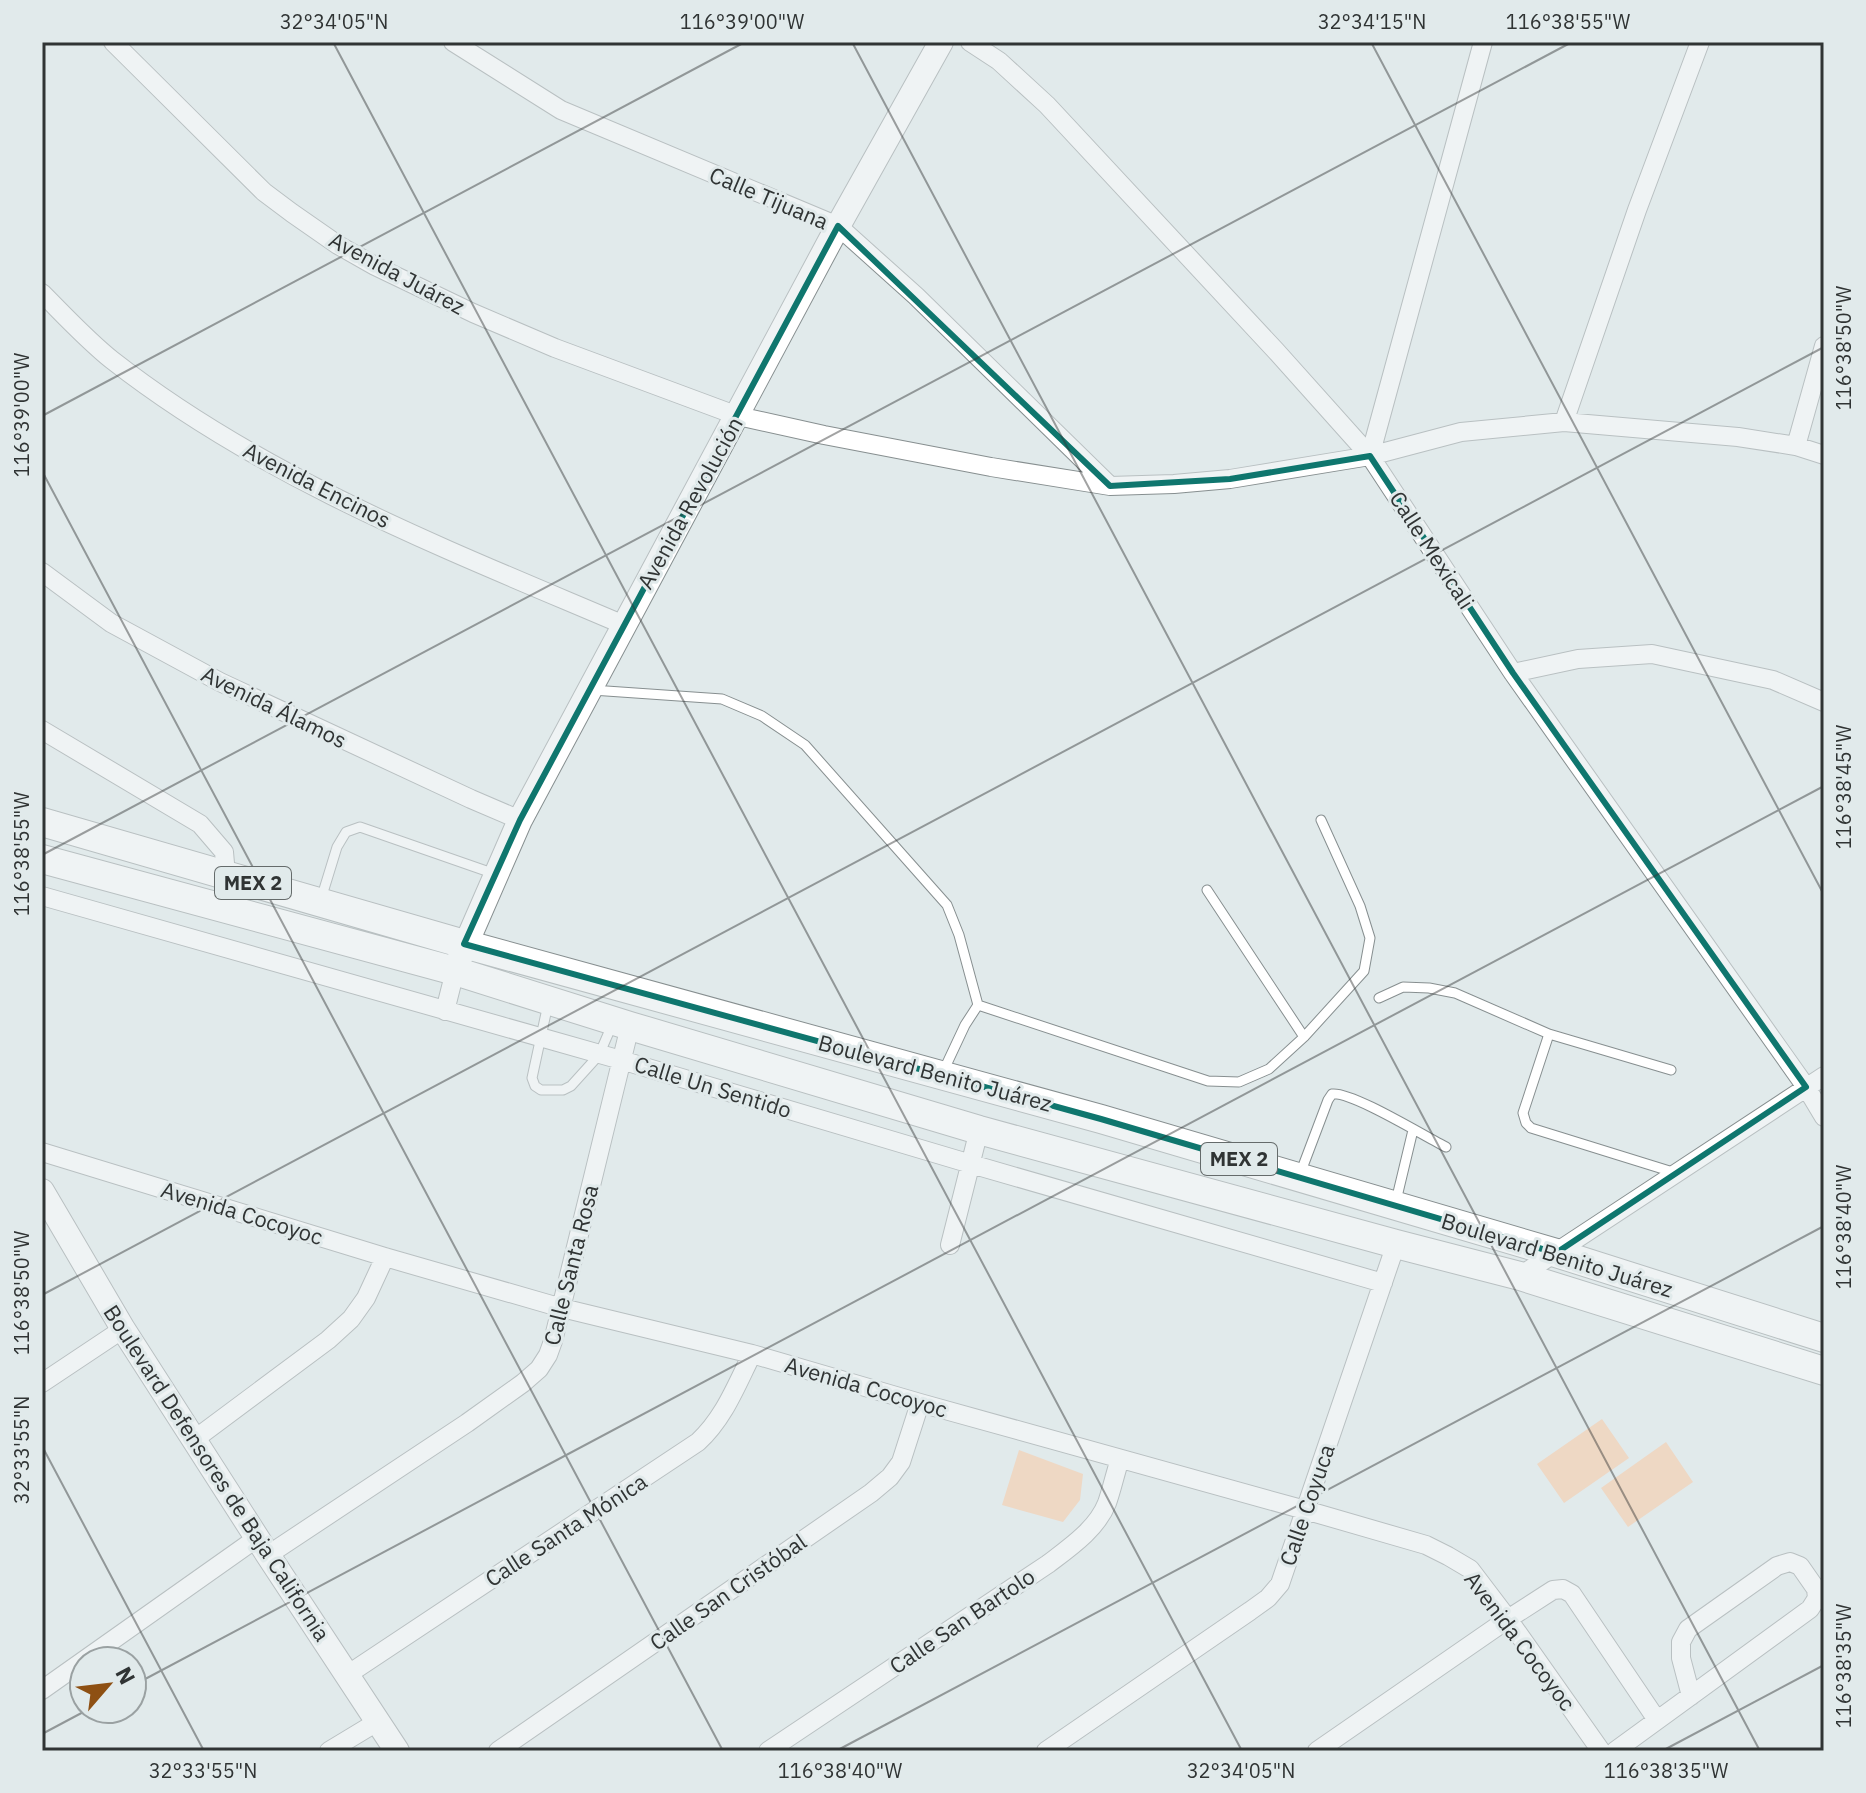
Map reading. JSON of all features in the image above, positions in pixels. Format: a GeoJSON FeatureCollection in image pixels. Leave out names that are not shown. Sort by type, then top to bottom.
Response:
{"type":"FeatureCollection","features":[{"type":"Feature","properties":{"kind":"main road","name":"Boulevard Benito Juárez"},"geometry":{"type":"LineString","coordinates":[[42,822],[464,944],[1101,1119],[1556,1253],[1824,1338]]}},
{"type":"Feature","properties":{"kind":"main road","name":"Boulevard Benito Juárez"},"geometry":{"type":"LineString","coordinates":[[42,859],[455,971],[979,1130],[1520,1276],[1824,1371]]}},
{"type":"Feature","properties":{"kind":"street","name":"Avenida Juárez"},"geometry":{"type":"LineString","coordinates":[[113,42],[264,192],[338,245],[473,313],[555,348],[738,416],[991,467],[1110,486],[1230,479],[1370,456],[1461,432],[1564,422],[1738,437],[1796,446],[1824,455]]}},
{"type":"Feature","properties":{"kind":"street","name":"Calle Tijuana"},"geometry":{"type":"LineString","coordinates":[[453,42],[561,110],[838,226],[916,296],[1110,486]]}},
{"type":"Feature","properties":{"kind":"street","name":"Avenida Revolución"},"geometry":{"type":"LineString","coordinates":[[455,971],[464,944],[520,820],[838,226],[941,42]]}},
{"type":"Feature","properties":{"kind":"street","name":"Calle Mexicali"},"geometry":{"type":"LineString","coordinates":[[970,42],[999,61],[1047,105],[1370,456],[1513,673],[1806,1087],[1824,1117]]}},
{"type":"Feature","properties":{"kind":"street"},"geometry":{"type":"LineString","coordinates":[[1370,456],[1483,42]]}},
{"type":"Feature","properties":{"kind":"street"},"geometry":{"type":"LineString","coordinates":[[1564,422],[1637,210],[1700,42]]}},
{"type":"Feature","properties":{"kind":"street","name":"Avenida Encinos"},"geometry":{"type":"LineString","coordinates":[[42,293],[111,359],[203,423],[267,462],[459,555],[624,625]]}},
{"type":"Feature","properties":{"kind":"street"},"geometry":{"type":"LineString","coordinates":[[1796,446],[1824,346]]}},
{"type":"Feature","properties":{"kind":"street","name":"Avenida Álamos"},"geometry":{"type":"LineString","coordinates":[[42,572],[111,623],[220,682],[520,820]]}},
{"type":"Feature","properties":{"kind":"street"},"geometry":{"type":"LineString","coordinates":[[1513,673],[1578,659],[1652,654],[1773,680],[1824,702]]}},
{"type":"Feature","properties":{"kind":"street"},"geometry":{"type":"LineString","coordinates":[[42,730],[200,824],[224,852],[226,875]]}},
{"type":"Feature","properties":{"kind":"street","name":"Calle Un Sentido"},"geometry":{"type":"LineString","coordinates":[[42,896],[621,1060],[1383,1283]]}},
{"type":"Feature","properties":{"kind":"street"},"geometry":{"type":"LineString","coordinates":[[445,1011],[455,971]]}},
{"type":"Feature","properties":{"kind":"street","name":"Calle Santa Rosa"},"geometry":{"type":"LineString","coordinates":[[42,1690],[262,1547],[467,1423],[539,1369],[548,1355],[562,1308],[621,1060],[622,1024]]}},
{"type":"Feature","properties":{"kind":"street"},"geometry":{"type":"LineString","coordinates":[[1520,1276],[1824,1076]]}},
{"type":"Feature","properties":{"kind":"street"},"geometry":{"type":"LineString","coordinates":[[950,1245],[979,1130]]}},
{"type":"Feature","properties":{"kind":"street","name":"Avenida Cocoyoc"},"geometry":{"type":"LineString","coordinates":[[42,1152],[562,1308],[752,1354],[1426,1545],[1470,1569],[1601,1751]]}},
{"type":"Feature","properties":{"kind":"street","name":"Boulevard Defensores de Baja California"},"geometry":{"type":"LineString","coordinates":[[42,1191],[123,1329],[397,1751]]}},
{"type":"Feature","properties":{"kind":"street","name":"Calle Coyuca"},"geometry":{"type":"LineString","coordinates":[[1046,1751],[1268,1598],[1280,1584],[1396,1244]]}},
{"type":"Feature","properties":{"kind":"street"},"geometry":{"type":"LineString","coordinates":[[195,1439],[328,1340],[351,1319],[366,1298],[385,1257]]}},
{"type":"Feature","properties":{"kind":"street"},"geometry":{"type":"LineString","coordinates":[[42,1383],[123,1329]]}},
{"type":"Feature","properties":{"kind":"street","name":"Calle Santa Mónica"},"geometry":{"type":"LineString","coordinates":[[347,1675],[698,1442],[724,1412],[752,1354]]}},
{"type":"Feature","properties":{"kind":"street","name":"Calle San Cristóbal"},"geometry":{"type":"LineString","coordinates":[[498,1751],[871,1493],[890,1477],[901,1462],[920,1403]]}},
{"type":"Feature","properties":{"kind":"street","name":"Calle San Bartolo"},"geometry":{"type":"LineString","coordinates":[[768,1751],[1070,1547],[1091,1527],[1106,1506],[1120,1459]]}},
{"type":"Feature","properties":{"kind":"street"},"geometry":{"type":"LineString","coordinates":[[1615,1751],[1657,1720],[1691,1696],[1810,1609],[1817,1598],[1816,1589],[1800,1566],[1790,1562],[1777,1566],[1688,1629],[1681,1642],[1681,1658],[1691,1696]]}},
{"type":"Feature","properties":{"kind":"street"},"geometry":{"type":"LineString","coordinates":[[1317,1751],[1508,1619],[1553,1590],[1563,1589],[1572,1594],[1657,1720]]}},
{"type":"Feature","properties":{"kind":"street"},"geometry":{"type":"LineString","coordinates":[[329,1751],[377,1722]]}},
{"type":"Feature","properties":{"kind":"lane"},"geometry":{"type":"LineString","coordinates":[[589,690],[722,699],[762,716],[805,745],[947,905],[959,935],[978,1005],[965,1025],[942,1075]]}},
{"type":"Feature","properties":{"kind":"lane"},"geometry":{"type":"LineString","coordinates":[[978,1005],[1208,1081],[1239,1082],[1269,1069],[1304,1037],[1364,971],[1370,938],[1360,906],[1321,820]]}},
{"type":"Feature","properties":{"kind":"lane"},"geometry":{"type":"LineString","coordinates":[[320,902],[337,847],[346,832],[360,827],[495,874]]}},
{"type":"Feature","properties":{"kind":"lane"},"geometry":{"type":"LineString","coordinates":[[1207,890],[1304,1037]]}},
{"type":"Feature","properties":{"kind":"lane"},"geometry":{"type":"LineString","coordinates":[[1379,998],[1403,987],[1455,993],[1549,1034],[1671,1070]]}},
{"type":"Feature","properties":{"kind":"lane"},"geometry":{"type":"LineString","coordinates":[[548,1001],[532,1078],[541,1090],[563,1090],[571,1086],[622,1024]]}},
{"type":"Feature","properties":{"kind":"lane"},"geometry":{"type":"LineString","coordinates":[[1549,1034],[1523,1113],[1526,1123],[1531,1128],[1676,1173]]}},
{"type":"Feature","properties":{"kind":"lane"},"geometry":{"type":"LineString","coordinates":[[1299,1177],[1332,1094],[1340,1093],[1359,1101],[1446,1147]]}},
{"type":"Feature","properties":{"kind":"lane"},"geometry":{"type":"LineString","coordinates":[[1395,1205],[1413,1130]]}},
{"type":"Feature","properties":{"kind":"highlighted area"},"geometry":{"type":"Polygon","coordinates":[[[838,226],[1110,486],[1230,479],[1370,456],[1513,673],[1806,1087],[1556,1253],[1101,1119],[464,944],[520,820],[838,226]]]}},
{"type":"Feature","properties":{"kind":"shaded area"},"geometry":{"type":"Polygon","coordinates":[[[1602,1419],[1629,1458],[1564,1503],[1537,1464],[1602,1419]]]}},
{"type":"Feature","properties":{"kind":"shaded area"},"geometry":{"type":"Polygon","coordinates":[[[1666,1442],[1693,1482],[1628,1527],[1601,1488],[1666,1442]]]}},
{"type":"Feature","properties":{"kind":"shaded area"},"geometry":{"type":"Polygon","coordinates":[[[1019,1450],[1083,1474],[1080,1500],[1063,1522],[1002,1505],[1019,1450]]]}}]}
